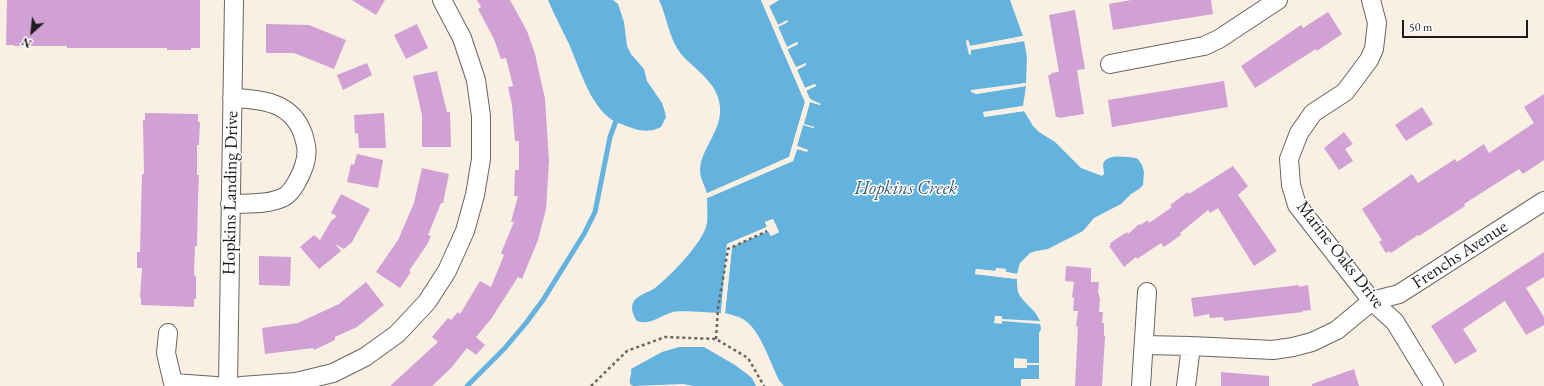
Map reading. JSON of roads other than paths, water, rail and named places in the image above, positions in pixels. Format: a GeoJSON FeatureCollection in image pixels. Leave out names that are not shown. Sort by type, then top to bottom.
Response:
{"type":"FeatureCollection","features":[{"type":"Feature","properties":{"kind":"street","name":"Hopkins Landing Drive"},"geometry":{"type":"LineString","coordinates":[[228,386],[234,0]]}},
{"type":"Feature","properties":{"kind":"street"},"geometry":{"type":"LineString","coordinates":[[241,386],[296,382],[333,372],[365,357],[397,334],[427,302],[447,272],[465,231],[475,195],[481,159],[480,116],[476,80],[462,38],[442,0]]}},
{"type":"Feature","properties":{"kind":"street"},"geometry":{"type":"LineString","coordinates":[[1110,64],[1204,46],[1219,39],[1278,0]]}},
{"type":"Feature","properties":{"kind":"street","name":"Marine Oaks Drive"},"geometry":{"type":"LineString","coordinates":[[1371,0],[1377,24],[1374,49],[1369,60],[1344,92],[1313,114],[1299,133],[1289,159],[1291,185],[1297,205],[1372,301],[1395,322],[1434,386]]}},
{"type":"Feature","properties":{"kind":"street"},"geometry":{"type":"LineString","coordinates":[[230,204],[271,202],[286,196],[301,176],[308,153],[299,123],[288,112],[272,103],[258,99],[232,98]]}},
{"type":"Feature","properties":{"kind":"street","name":"Frenchs Avenue"},"geometry":{"type":"LineString","coordinates":[[1372,301],[1399,294],[1544,201]]}},
{"type":"Feature","properties":{"kind":"street"},"geometry":{"type":"LineString","coordinates":[[1141,386],[1147,292]]}},
{"type":"Feature","properties":{"kind":"street"},"geometry":{"type":"LineString","coordinates":[[1144,345],[1273,350],[1293,347],[1312,342],[1338,330],[1372,301]]}},
{"type":"Feature","properties":{"kind":"street"},"geometry":{"type":"LineString","coordinates":[[168,333],[166,353],[173,383],[216,386]]}},
{"type":"Feature","properties":{"kind":"street"},"geometry":{"type":"LineString","coordinates":[[1186,386],[1191,346]]}},
{"type":"Feature","properties":{"kind":"water"},"geometry":{"type":"Polygon","coordinates":[[[548,0],[613,0],[618,4],[624,22],[627,46],[631,54],[644,69],[647,81],[662,103],[666,117],[661,127],[649,131],[633,128],[612,120],[600,109],[589,92],[569,44],[548,0]]]}},
{"type":"Feature","properties":{"kind":"water"},"geometry":{"type":"Polygon","coordinates":[[[659,0],[761,0],[805,102],[789,157],[707,194],[700,170],[701,162],[715,132],[720,116],[718,98],[710,83],[681,54],[677,48],[659,0]]]}},
{"type":"Feature","properties":{"kind":"water","name":"Hopkins Creek"},"geometry":{"type":"Polygon","coordinates":[[[779,0],[1010,0],[1023,36],[970,46],[968,40],[966,41],[970,55],[971,50],[1024,41],[1027,57],[1026,83],[971,91],[976,94],[1026,86],[1023,106],[984,112],[984,117],[1024,111],[1033,126],[1039,132],[1055,142],[1081,168],[1102,176],[1104,174],[1103,165],[1105,161],[1112,157],[1138,159],[1144,172],[1143,185],[1121,204],[1094,218],[1083,231],[1048,249],[1030,253],[1020,263],[1017,274],[1006,272],[1006,269],[996,268],[996,271],[976,269],[975,274],[1017,279],[1020,296],[1038,316],[1040,321],[1002,319],[1002,316],[995,316],[994,323],[1002,324],[1002,321],[1040,324],[1039,363],[1027,363],[1027,359],[1014,358],[1014,368],[1027,368],[1027,365],[1039,365],[1039,379],[1021,379],[1021,386],[784,386],[779,380],[755,330],[743,319],[725,313],[732,247],[768,231],[771,236],[779,232],[773,219],[765,222],[767,227],[727,244],[721,313],[677,311],[651,321],[637,321],[632,309],[634,301],[641,295],[655,288],[669,275],[686,258],[705,231],[707,223],[707,198],[793,161],[797,149],[808,150],[797,146],[803,125],[814,128],[803,124],[810,102],[820,105],[810,99],[806,90],[816,86],[815,84],[805,88],[797,70],[806,65],[806,63],[796,68],[788,51],[788,49],[798,44],[797,42],[787,47],[778,27],[787,21],[778,25],[769,6],[779,0]]]}},
{"type":"Feature","properties":{"kind":"water"},"geometry":{"type":"Polygon","coordinates":[[[679,347],[704,347],[735,365],[747,374],[752,378],[756,386],[694,386],[683,384],[633,386],[630,384],[631,369],[662,352],[679,347]]]}},
{"type":"Feature","properties":{"kind":"waterway"},"geometry":{"type":"LineString","coordinates":[[467,386],[504,349],[526,323],[543,300],[584,234],[595,212],[610,137],[616,121]]}}]}
